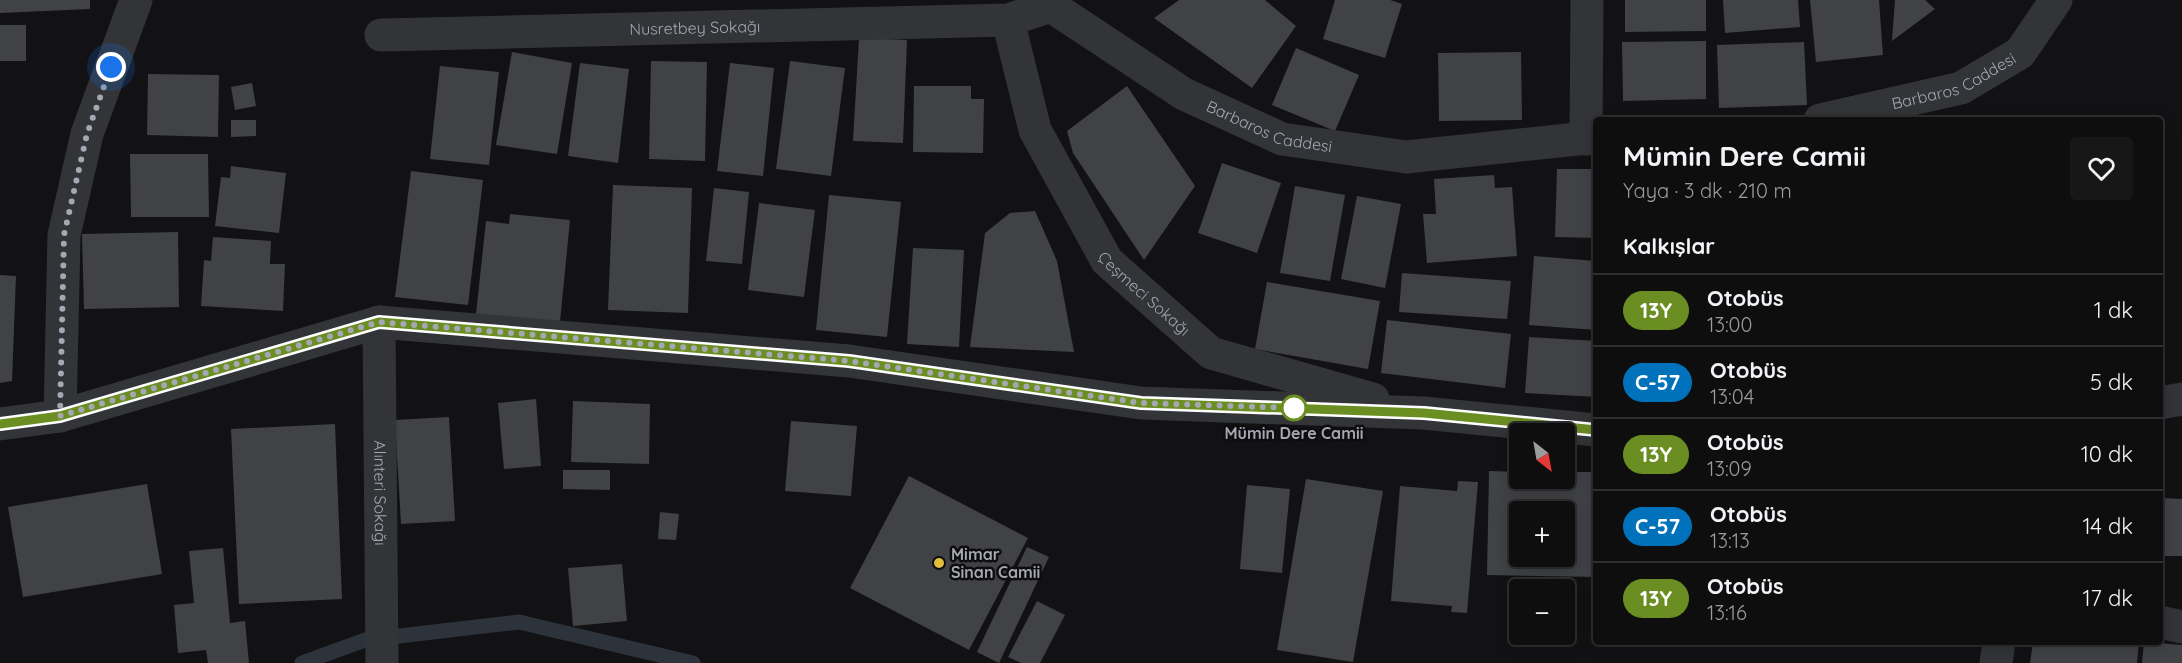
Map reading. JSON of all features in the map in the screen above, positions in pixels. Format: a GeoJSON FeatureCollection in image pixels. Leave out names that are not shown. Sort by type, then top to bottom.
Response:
{"type":"FeatureCollection","features":[{"type":"Feature","properties":{"kind":"street"},"geometry":{"type":"LineString","coordinates":[[60,416],[64,235],[87,134],[136,0]]}},
{"type":"Feature","properties":{"kind":"street"},"geometry":{"type":"LineString","coordinates":[[979,0],[1008,21]]}},
{"type":"Feature","properties":{"kind":"street"},"geometry":{"type":"LineString","coordinates":[[1587,0],[1591,138]]}},
{"type":"Feature","properties":{"kind":"street","name":"Barbaros Caddesi"},"geometry":{"type":"LineString","coordinates":[[1833,117],[1961,88],[2020,52],[2056,0]]}},
{"type":"Feature","properties":{"kind":"street","name":"Barbaros Caddesi"},"geometry":{"type":"LineString","coordinates":[[1008,21],[1052,6],[1184,94],[1281,139],[1406,157],[1591,138]]}},
{"type":"Feature","properties":{"kind":"street","name":"Nusretbey Sokağı"},"geometry":{"type":"LineString","coordinates":[[381,35],[1008,21]]}},
{"type":"Feature","properties":{"kind":"street","name":"Çeşmeci Sokağı"},"geometry":{"type":"LineString","coordinates":[[1008,21],[1035,130],[1107,261],[1211,353],[1424,413]]}},
{"type":"Feature","properties":{"kind":"street"},"geometry":{"type":"LineString","coordinates":[[0,424],[60,416],[379,322],[849,361],[1141,403],[1424,413],[1593,430]]}},
{"type":"Feature","properties":{"kind":"street","name":"Alınteri Sokağı"},"geometry":{"type":"LineString","coordinates":[[379,322],[382,663]]}},
{"type":"Feature","properties":{"kind":"street"},"geometry":{"type":"LineString","coordinates":[[2163,402],[2182,399]]}},
{"type":"Feature","properties":{"kind":"street"},"geometry":{"type":"LineString","coordinates":[[2163,623],[2182,627]]}},
{"type":"Feature","properties":{"kind":"street"},"geometry":{"type":"LineString","coordinates":[[1996,663],[1999,645]]}},
{"type":"Feature","properties":{"kind":"building"},"geometry":{"type":"Polygon","coordinates":[[[0,0],[90,0],[90,9],[0,13],[0,0]]]}},
{"type":"Feature","properties":{"kind":"building"},"geometry":{"type":"Polygon","coordinates":[[[1179,0],[1265,0],[1296,26],[1252,88],[1154,18],[1179,0]]]}},
{"type":"Feature","properties":{"kind":"building"},"geometry":{"type":"Polygon","coordinates":[[[1335,0],[1390,0],[1402,4],[1385,58],[1323,39],[1335,0]]]}},
{"type":"Feature","properties":{"kind":"building"},"geometry":{"type":"Polygon","coordinates":[[[1625,0],[1706,0],[1706,31],[1625,32],[1625,0]]]}},
{"type":"Feature","properties":{"kind":"building"},"geometry":{"type":"Polygon","coordinates":[[[1723,0],[1798,0],[1800,27],[1725,33],[1723,0]]]}},
{"type":"Feature","properties":{"kind":"building"},"geometry":{"type":"Polygon","coordinates":[[[1810,0],[1879,0],[1883,55],[1816,62],[1810,0]]]}},
{"type":"Feature","properties":{"kind":"building"},"geometry":{"type":"Polygon","coordinates":[[[1895,0],[1925,0],[1935,9],[1892,41],[1895,0]]]}},
{"type":"Feature","properties":{"kind":"building"},"geometry":{"type":"Polygon","coordinates":[[[0,25],[26,25],[26,61],[0,61],[0,25]]]}},
{"type":"Feature","properties":{"kind":"building"},"geometry":{"type":"Polygon","coordinates":[[[859,38],[907,40],[903,143],[853,141],[859,38]]]}},
{"type":"Feature","properties":{"kind":"building"},"geometry":{"type":"Polygon","coordinates":[[[1706,41],[1706,99],[1623,101],[1622,42],[1706,41]]]}},
{"type":"Feature","properties":{"kind":"building"},"geometry":{"type":"Polygon","coordinates":[[[1804,42],[1807,105],[1719,108],[1717,45],[1804,42]]]}},
{"type":"Feature","properties":{"kind":"building"},"geometry":{"type":"Polygon","coordinates":[[[1296,48],[1359,75],[1335,131],[1272,105],[1296,48]]]}},
{"type":"Feature","properties":{"kind":"building"},"geometry":{"type":"Polygon","coordinates":[[[512,52],[572,63],[557,154],[496,145],[512,52]]]}},
{"type":"Feature","properties":{"kind":"building"},"geometry":{"type":"Polygon","coordinates":[[[1521,52],[1522,120],[1439,121],[1438,53],[1521,52]]]}},
{"type":"Feature","properties":{"kind":"building"},"geometry":{"type":"Polygon","coordinates":[[[651,61],[707,62],[705,161],[649,159],[651,61]]]}},
{"type":"Feature","properties":{"kind":"building"},"geometry":{"type":"Polygon","coordinates":[[[790,61],[845,68],[831,176],[776,169],[790,61]]]}},
{"type":"Feature","properties":{"kind":"building"},"geometry":{"type":"Polygon","coordinates":[[[580,63],[629,69],[618,163],[568,156],[580,63]]]}},
{"type":"Feature","properties":{"kind":"building"},"geometry":{"type":"Polygon","coordinates":[[[730,63],[774,68],[763,176],[717,171],[730,63]]]}},
{"type":"Feature","properties":{"kind":"building"},"geometry":{"type":"Polygon","coordinates":[[[440,66],[499,72],[489,165],[430,159],[440,66]]]}},
{"type":"Feature","properties":{"kind":"building"},"geometry":{"type":"Polygon","coordinates":[[[148,74],[219,75],[218,137],[147,135],[148,74]]]}},
{"type":"Feature","properties":{"kind":"building"},"geometry":{"type":"Polygon","coordinates":[[[252,83],[256,106],[235,110],[231,87],[252,83]]]}},
{"type":"Feature","properties":{"kind":"building"},"geometry":{"type":"Polygon","coordinates":[[[914,86],[971,86],[971,99],[984,99],[983,153],[913,152],[914,86]]]}},
{"type":"Feature","properties":{"kind":"building"},"geometry":{"type":"Polygon","coordinates":[[[1127,86],[1195,186],[1144,260],[1073,153],[1067,131],[1127,86]]]}},
{"type":"Feature","properties":{"kind":"building"},"geometry":{"type":"Polygon","coordinates":[[[231,120],[256,120],[256,136],[231,137],[231,120]]]}},
{"type":"Feature","properties":{"kind":"building"},"geometry":{"type":"Polygon","coordinates":[[[130,154],[208,154],[209,217],[131,217],[130,154]]]}},
{"type":"Feature","properties":{"kind":"building"},"geometry":{"type":"Polygon","coordinates":[[[1222,163],[1281,183],[1257,253],[1198,233],[1222,163]]]}},
{"type":"Feature","properties":{"kind":"building"},"geometry":{"type":"Polygon","coordinates":[[[231,166],[286,173],[279,233],[215,226],[221,177],[230,178],[231,166]]]}},
{"type":"Feature","properties":{"kind":"building"},"geometry":{"type":"Polygon","coordinates":[[[1557,169],[1593,169],[1593,238],[1555,237],[1557,169]]]}},
{"type":"Feature","properties":{"kind":"building"},"geometry":{"type":"Polygon","coordinates":[[[411,171],[483,180],[468,305],[395,297],[411,171]]]}},
{"type":"Feature","properties":{"kind":"building"},"geometry":{"type":"Polygon","coordinates":[[[1494,175],[1495,188],[1512,187],[1517,256],[1427,263],[1423,214],[1436,214],[1434,179],[1494,175]]]}},
{"type":"Feature","properties":{"kind":"building"},"geometry":{"type":"Polygon","coordinates":[[[613,185],[692,188],[688,313],[608,310],[613,185]]]}},
{"type":"Feature","properties":{"kind":"building"},"geometry":{"type":"Polygon","coordinates":[[[1295,186],[1345,195],[1330,281],[1280,273],[1295,186]]]}},
{"type":"Feature","properties":{"kind":"building"},"geometry":{"type":"Polygon","coordinates":[[[714,188],[749,192],[742,264],[706,261],[714,188]]]}},
{"type":"Feature","properties":{"kind":"building"},"geometry":{"type":"Polygon","coordinates":[[[829,195],[901,202],[887,337],[816,330],[829,195]]]}},
{"type":"Feature","properties":{"kind":"building"},"geometry":{"type":"Polygon","coordinates":[[[1357,196],[1401,204],[1385,288],[1341,279],[1357,196]]]}},
{"type":"Feature","properties":{"kind":"building"},"geometry":{"type":"Polygon","coordinates":[[[759,203],[815,210],[804,297],[748,290],[759,203]]]}},
{"type":"Feature","properties":{"kind":"building"},"geometry":{"type":"Polygon","coordinates":[[[1035,211],[1057,261],[1074,352],[970,347],[985,233],[1010,213],[1035,211]]]}},
{"type":"Feature","properties":{"kind":"building"},"geometry":{"type":"Polygon","coordinates":[[[510,214],[570,220],[560,322],[476,314],[486,221],[509,224],[510,214]]]}},
{"type":"Feature","properties":{"kind":"building"},"geometry":{"type":"Polygon","coordinates":[[[178,232],[179,307],[84,309],[82,234],[178,232]]]}},
{"type":"Feature","properties":{"kind":"building"},"geometry":{"type":"Polygon","coordinates":[[[213,237],[271,241],[270,264],[285,264],[283,311],[201,306],[204,260],[211,261],[213,237]]]}},
{"type":"Feature","properties":{"kind":"building"},"geometry":{"type":"Polygon","coordinates":[[[913,248],[964,250],[959,347],[907,344],[913,248]]]}},
{"type":"Feature","properties":{"kind":"building"},"geometry":{"type":"Polygon","coordinates":[[[1534,256],[1593,261],[1593,330],[1529,325],[1534,256]]]}},
{"type":"Feature","properties":{"kind":"building"},"geometry":{"type":"Polygon","coordinates":[[[1402,273],[1511,281],[1507,319],[1399,312],[1402,273]]]}},
{"type":"Feature","properties":{"kind":"building"},"geometry":{"type":"Polygon","coordinates":[[[0,275],[16,276],[12,381],[0,383],[0,275]]]}},
{"type":"Feature","properties":{"kind":"building"},"geometry":{"type":"Polygon","coordinates":[[[1267,282],[1380,301],[1368,369],[1255,349],[1267,282]]]}},
{"type":"Feature","properties":{"kind":"building"},"geometry":{"type":"Polygon","coordinates":[[[1387,320],[1511,334],[1505,388],[1381,373],[1387,320]]]}},
{"type":"Feature","properties":{"kind":"building"},"geometry":{"type":"Polygon","coordinates":[[[1529,337],[1593,341],[1593,397],[1525,393],[1529,337]]]}},
{"type":"Feature","properties":{"kind":"building"},"geometry":{"type":"Polygon","coordinates":[[[536,399],[541,466],[504,469],[498,403],[536,399]]]}},
{"type":"Feature","properties":{"kind":"building"},"geometry":{"type":"Polygon","coordinates":[[[573,401],[650,404],[649,464],[571,462],[573,401]]]}},
{"type":"Feature","properties":{"kind":"building"},"geometry":{"type":"Polygon","coordinates":[[[449,417],[455,521],[401,524],[395,420],[449,417]]]}},
{"type":"Feature","properties":{"kind":"building"},"geometry":{"type":"Polygon","coordinates":[[[791,421],[857,426],[851,496],[785,491],[791,421]]]}},
{"type":"Feature","properties":{"kind":"building"},"geometry":{"type":"Polygon","coordinates":[[[335,424],[342,599],[239,604],[231,429],[335,424]]]}},
{"type":"Feature","properties":{"kind":"building"},"geometry":{"type":"Polygon","coordinates":[[[563,470],[610,470],[610,490],[563,489],[563,470]]]}},
{"type":"Feature","properties":{"kind":"building"},"geometry":{"type":"Polygon","coordinates":[[[1489,471],[1509,472],[1509,489],[1575,489],[1575,472],[1593,472],[1593,577],[1487,575],[1489,471]]]}},
{"type":"Feature","properties":{"kind":"building","name":"Mimar Sinan Camii"},"geometry":{"type":"Polygon","coordinates":[[[909,476],[1028,538],[969,650],[850,588],[909,476]]]}},
{"type":"Feature","properties":{"kind":"building"},"geometry":{"type":"Polygon","coordinates":[[[1306,479],[1383,491],[1353,662],[1277,650],[1306,479]]]}},
{"type":"Feature","properties":{"kind":"building"},"geometry":{"type":"Polygon","coordinates":[[[1458,481],[1478,482],[1467,613],[1451,612],[1452,606],[1391,601],[1400,486],[1457,491],[1458,481]]]}},
{"type":"Feature","properties":{"kind":"building"},"geometry":{"type":"Polygon","coordinates":[[[147,484],[162,574],[23,597],[8,507],[147,484]]]}},
{"type":"Feature","properties":{"kind":"building"},"geometry":{"type":"Polygon","coordinates":[[[1247,485],[1290,489],[1282,573],[1240,569],[1247,485]]]}},
{"type":"Feature","properties":{"kind":"building"},"geometry":{"type":"Polygon","coordinates":[[[2163,498],[2182,499],[2182,556],[2163,556],[2163,498]]]}},
{"type":"Feature","properties":{"kind":"building"},"geometry":{"type":"Polygon","coordinates":[[[660,512],[679,514],[676,540],[658,539],[660,512]]]}},
{"type":"Feature","properties":{"kind":"building"},"geometry":{"type":"Polygon","coordinates":[[[1027,547],[1049,557],[999,663],[977,652],[1027,547]]]}},
{"type":"Feature","properties":{"kind":"building"},"geometry":{"type":"Polygon","coordinates":[[[223,548],[230,623],[245,621],[249,663],[208,663],[206,650],[178,653],[174,605],[194,603],[189,551],[223,548]]]}},
{"type":"Feature","properties":{"kind":"building"},"geometry":{"type":"Polygon","coordinates":[[[622,564],[627,621],[573,626],[568,568],[622,564]]]}},
{"type":"Feature","properties":{"kind":"building"},"geometry":{"type":"Polygon","coordinates":[[[1037,601],[1065,615],[1040,663],[1021,663],[1008,657],[1037,601]]]}},
{"type":"Feature","properties":{"kind":"building"},"geometry":{"type":"Polygon","coordinates":[[[2033,645],[2139,645],[2137,663],[2030,663],[2033,645]]]}},
{"type":"Feature","properties":{"kind":"building"},"geometry":{"type":"Polygon","coordinates":[[[2144,645],[2182,645],[2182,663],[2142,663],[2144,645]]]}},
{"type":"Feature","properties":{"kind":"waterway"},"geometry":{"type":"LineString","coordinates":[[302,663],[365,640],[519,622],[693,663]]}},
{"type":"Feature","properties":{"kind":"bus line","name":"13Y"},"geometry":{"type":"LineString","coordinates":[[0,424],[60,416],[379,322],[849,361],[1141,403],[1424,413],[1593,430]]}},
{"type":"Feature","properties":{"kind":"place","name":"Mümin Dere Camii"},"geometry":{"type":"Point","coordinates":[1294,408]}},
{"type":"Feature","properties":{"kind":"place","name":"Mimar Sinan Camii"},"geometry":{"type":"Point","coordinates":[939,563]}},
{"type":"Feature","properties":{"kind":"route"},"geometry":{"type":"LineString","coordinates":[[111,67],[87,134],[64,235],[60,416],[379,322],[849,361],[1141,403],[1294,408]]}}]}
